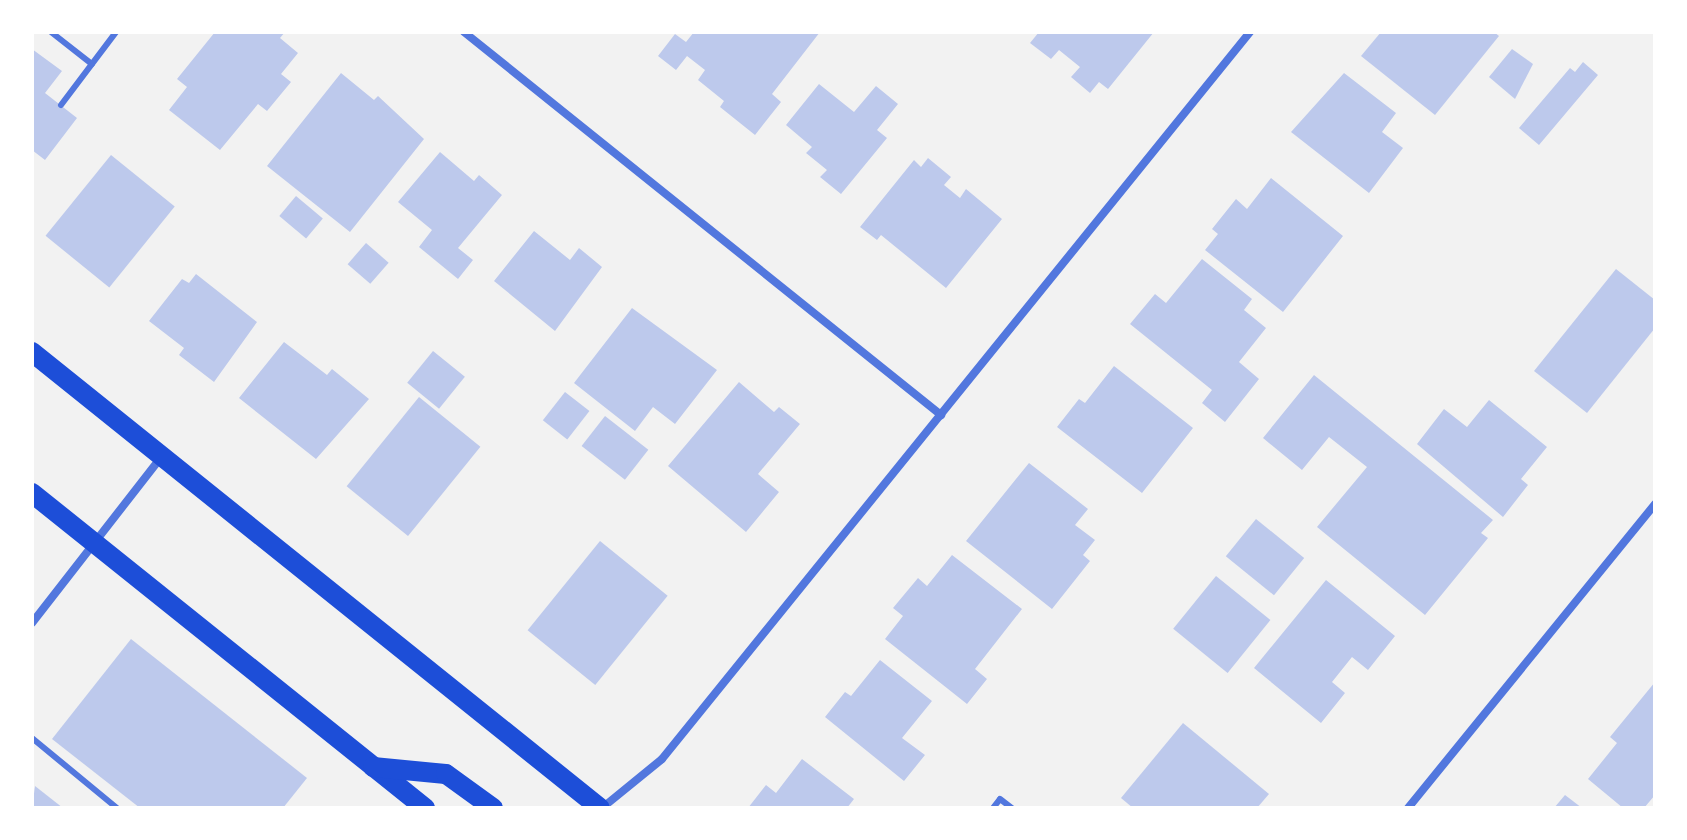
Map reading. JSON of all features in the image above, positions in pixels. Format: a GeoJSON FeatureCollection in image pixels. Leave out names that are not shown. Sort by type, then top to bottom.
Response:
{"type":"FeatureCollection","features":[{"type":"Feature","properties":{"kind":"main road"},"geometry":{"type":"LineString","coordinates":[[32,352],[601,808]]}},
{"type":"Feature","properties":{"kind":"main road"},"geometry":{"type":"LineString","coordinates":[[32,493],[425,808]]}},
{"type":"Feature","properties":{"kind":"main road"},"geometry":{"type":"LineString","coordinates":[[373,767],[446,774],[493,808]]}},
{"type":"Feature","properties":{"kind":"street"},"geometry":{"type":"LineString","coordinates":[[464,32],[941,415]]}},
{"type":"Feature","properties":{"kind":"street"},"geometry":{"type":"LineString","coordinates":[[601,808],[662,759],[1250,32]]}},
{"type":"Feature","properties":{"kind":"street"},"geometry":{"type":"LineString","coordinates":[[32,623],[163,455]]}},
{"type":"Feature","properties":{"kind":"street"},"geometry":{"type":"LineString","coordinates":[[1408,808],[1655,504]]}},
{"type":"Feature","properties":{"kind":"lane"},"geometry":{"type":"LineString","coordinates":[[51,32],[92,64]]}},
{"type":"Feature","properties":{"kind":"lane"},"geometry":{"type":"LineString","coordinates":[[61,105],[116,32]]}},
{"type":"Feature","properties":{"kind":"lane"},"geometry":{"type":"LineString","coordinates":[[32,738],[117,808]]}},
{"type":"Feature","properties":{"kind":"lane"},"geometry":{"type":"LineString","coordinates":[[993,808],[1000,799],[1012,808]]}},
{"type":"Feature","properties":{"kind":"building"},"geometry":{"type":"Polygon","coordinates":[[[215,32],[285,32],[280,38],[298,53],[281,74],[291,82],[267,111],[258,104],[220,150],[169,110],[187,87],[177,79],[215,32]]]}},
{"type":"Feature","properties":{"kind":"building"},"geometry":{"type":"Polygon","coordinates":[[[694,32],[820,32],[772,94],[781,102],[755,135],[720,107],[724,101],[698,80],[705,70],[687,56],[676,70],[658,56],[675,34],[686,42],[694,32]]]}},
{"type":"Feature","properties":{"kind":"building"},"geometry":{"type":"Polygon","coordinates":[[[1039,32],[1154,32],[1108,89],[1099,82],[1090,93],[1071,77],[1080,67],[1059,50],[1051,59],[1030,43],[1039,32]]]}},
{"type":"Feature","properties":{"kind":"building"},"geometry":{"type":"Polygon","coordinates":[[[1381,32],[1494,32],[1499,36],[1435,115],[1361,56],[1381,32]]]}},
{"type":"Feature","properties":{"kind":"building"},"geometry":{"type":"Polygon","coordinates":[[[32,49],[62,71],[45,93],[77,118],[45,160],[32,150],[32,49]]]}},
{"type":"Feature","properties":{"kind":"building"},"geometry":{"type":"Polygon","coordinates":[[[1512,49],[1533,64],[1515,99],[1489,77],[1512,49]]]}},
{"type":"Feature","properties":{"kind":"building"},"geometry":{"type":"Polygon","coordinates":[[[1583,62],[1598,75],[1539,145],[1519,128],[1570,68],[1575,72],[1583,62]]]}},
{"type":"Feature","properties":{"kind":"building"},"geometry":{"type":"Polygon","coordinates":[[[341,73],[374,100],[378,96],[424,139],[350,232],[267,166],[341,73]]]}},
{"type":"Feature","properties":{"kind":"building"},"geometry":{"type":"Polygon","coordinates":[[[1344,73],[1396,113],[1382,132],[1403,148],[1369,193],[1291,132],[1344,73]]]}},
{"type":"Feature","properties":{"kind":"building"},"geometry":{"type":"Polygon","coordinates":[[[819,84],[854,112],[876,86],[898,104],[877,130],[887,138],[841,194],[820,177],[827,170],[806,153],[812,147],[786,125],[819,84]]]}},
{"type":"Feature","properties":{"kind":"building"},"geometry":{"type":"Polygon","coordinates":[[[440,152],[474,181],[479,175],[502,195],[458,248],[473,260],[458,279],[419,247],[432,230],[398,202],[440,152]]]}},
{"type":"Feature","properties":{"kind":"building"},"geometry":{"type":"Polygon","coordinates":[[[111,155],[175,207],[109,287],[46,236],[111,155]]]}},
{"type":"Feature","properties":{"kind":"building"},"geometry":{"type":"Polygon","coordinates":[[[928,158],[951,177],[944,185],[960,198],[966,189],[1002,219],[946,288],[881,235],[877,240],[860,227],[914,160],[921,167],[928,158]]]}},
{"type":"Feature","properties":{"kind":"building"},"geometry":{"type":"Polygon","coordinates":[[[1271,178],[1343,236],[1283,312],[1205,250],[1218,234],[1212,229],[1236,199],[1247,209],[1271,178]]]}},
{"type":"Feature","properties":{"kind":"building"},"geometry":{"type":"Polygon","coordinates":[[[296,196],[323,218],[306,238],[279,216],[296,196]]]}},
{"type":"Feature","properties":{"kind":"building"},"geometry":{"type":"Polygon","coordinates":[[[534,231],[570,260],[579,248],[602,267],[555,331],[494,281],[534,231]]]}},
{"type":"Feature","properties":{"kind":"building"},"geometry":{"type":"Polygon","coordinates":[[[366,243],[389,263],[370,284],[348,264],[366,243]]]}},
{"type":"Feature","properties":{"kind":"building"},"geometry":{"type":"Polygon","coordinates":[[[1202,259],[1252,299],[1244,310],[1266,328],[1239,362],[1259,379],[1225,422],[1202,403],[1212,390],[1130,324],[1155,294],[1166,303],[1202,259]]]}},
{"type":"Feature","properties":{"kind":"building"},"geometry":{"type":"Polygon","coordinates":[[[1616,269],[1655,300],[1655,328],[1587,413],[1534,371],[1616,269]]]}},
{"type":"Feature","properties":{"kind":"building"},"geometry":{"type":"Polygon","coordinates":[[[196,274],[257,322],[214,382],[179,355],[184,348],[149,321],[182,279],[189,283],[196,274]]]}},
{"type":"Feature","properties":{"kind":"building"},"geometry":{"type":"Polygon","coordinates":[[[632,308],[717,370],[675,424],[653,407],[635,431],[574,383],[632,308]]]}},
{"type":"Feature","properties":{"kind":"building"},"geometry":{"type":"Polygon","coordinates":[[[284,342],[327,375],[332,369],[369,399],[316,459],[239,398],[284,342]]]}},
{"type":"Feature","properties":{"kind":"building"},"geometry":{"type":"Polygon","coordinates":[[[433,351],[465,377],[439,409],[407,383],[433,351]]]}},
{"type":"Feature","properties":{"kind":"building"},"geometry":{"type":"Polygon","coordinates":[[[1114,366],[1193,428],[1142,493],[1057,427],[1079,399],[1085,403],[1114,366]]]}},
{"type":"Feature","properties":{"kind":"building"},"geometry":{"type":"Polygon","coordinates":[[[1314,375],[1493,520],[1481,533],[1488,538],[1425,615],[1317,527],[1367,467],[1329,437],[1302,470],[1263,438],[1314,375]]]}},
{"type":"Feature","properties":{"kind":"building"},"geometry":{"type":"Polygon","coordinates":[[[739,382],[774,412],[779,407],[800,424],[758,474],[779,492],[746,532],[668,466],[739,382]]]}},
{"type":"Feature","properties":{"kind":"building"},"geometry":{"type":"Polygon","coordinates":[[[565,392],[589,411],[567,439],[543,420],[565,392]]]}},
{"type":"Feature","properties":{"kind":"building"},"geometry":{"type":"Polygon","coordinates":[[[419,397],[480,447],[408,536],[347,486],[419,397]]]}},
{"type":"Feature","properties":{"kind":"building"},"geometry":{"type":"Polygon","coordinates":[[[1489,400],[1547,447],[1521,479],[1528,485],[1503,517],[1417,444],[1444,409],[1467,427],[1489,400]]]}},
{"type":"Feature","properties":{"kind":"building"},"geometry":{"type":"Polygon","coordinates":[[[605,416],[648,450],[625,480],[582,446],[605,416]]]}},
{"type":"Feature","properties":{"kind":"building"},"geometry":{"type":"Polygon","coordinates":[[[1029,463],[1088,509],[1075,525],[1095,540],[1083,555],[1090,561],[1052,609],[966,541],[1029,463]]]}},
{"type":"Feature","properties":{"kind":"building"},"geometry":{"type":"Polygon","coordinates":[[[1256,519],[1304,558],[1274,595],[1226,556],[1256,519]]]}},
{"type":"Feature","properties":{"kind":"building"},"geometry":{"type":"Polygon","coordinates":[[[600,541],[668,596],[595,685],[528,630],[600,541]]]}},
{"type":"Feature","properties":{"kind":"building"},"geometry":{"type":"Polygon","coordinates":[[[952,555],[1022,609],[975,669],[987,679],[967,704],[885,639],[903,616],[893,608],[918,578],[927,586],[952,555]]]}},
{"type":"Feature","properties":{"kind":"building"},"geometry":{"type":"Polygon","coordinates":[[[1216,576],[1270,620],[1228,673],[1173,629],[1216,576]]]}},
{"type":"Feature","properties":{"kind":"building"},"geometry":{"type":"Polygon","coordinates":[[[1326,580],[1395,636],[1368,670],[1352,657],[1332,682],[1345,693],[1321,723],[1254,668],[1326,580]]]}},
{"type":"Feature","properties":{"kind":"building"},"geometry":{"type":"Polygon","coordinates":[[[131,639],[307,778],[283,808],[140,808],[52,739],[131,639]]]}},
{"type":"Feature","properties":{"kind":"building"},"geometry":{"type":"Polygon","coordinates":[[[880,660],[932,701],[902,738],[925,755],[904,781],[825,717],[845,692],[851,696],[880,660]]]}},
{"type":"Feature","properties":{"kind":"building"},"geometry":{"type":"Polygon","coordinates":[[[1655,682],[1655,795],[1644,808],[1623,808],[1588,779],[1617,743],[1610,737],[1655,682]]]}},
{"type":"Feature","properties":{"kind":"building"},"geometry":{"type":"Polygon","coordinates":[[[1183,723],[1269,794],[1257,808],[1133,808],[1121,798],[1183,723]]]}},
{"type":"Feature","properties":{"kind":"building"},"geometry":{"type":"Polygon","coordinates":[[[802,759],[854,799],[847,808],[748,808],[766,785],[776,793],[802,759]]]}},
{"type":"Feature","properties":{"kind":"building"},"geometry":{"type":"Polygon","coordinates":[[[35,786],[63,808],[32,808],[35,786]]]}},
{"type":"Feature","properties":{"kind":"building"},"geometry":{"type":"Polygon","coordinates":[[[1565,795],[1582,808],[1554,808],[1565,795]]]}}]}
